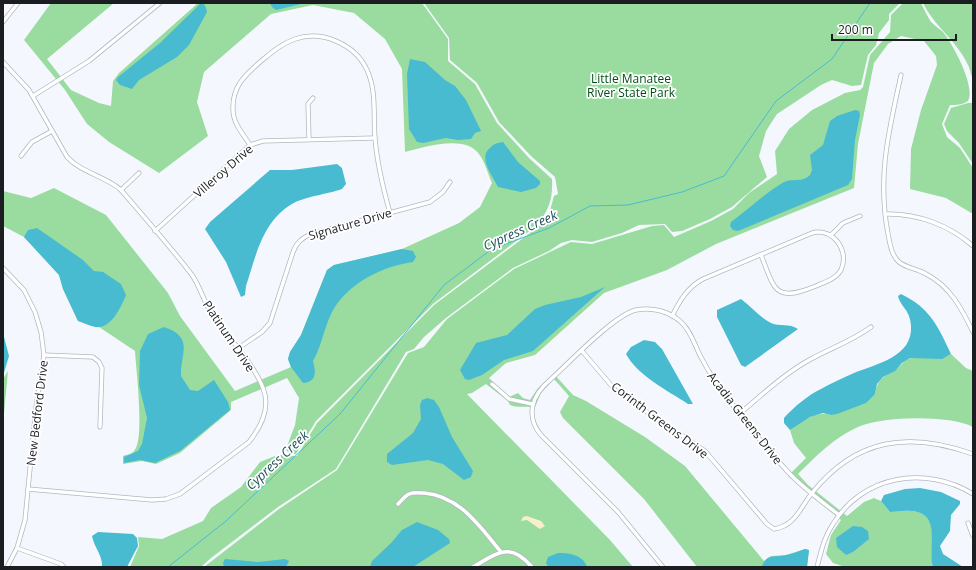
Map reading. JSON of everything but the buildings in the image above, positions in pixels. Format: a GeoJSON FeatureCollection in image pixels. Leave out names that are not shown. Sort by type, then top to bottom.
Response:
{"type":"FeatureCollection","features":[{"type":"Feature","properties":{"kind":"street"},"geometry":{"type":"LineString","coordinates":[[3,22],[18,3]]}},
{"type":"Feature","properties":{"kind":"street"},"geometry":{"type":"LineString","coordinates":[[33,96],[89,62],[160,3]]}},
{"type":"Feature","properties":{"kind":"street"},"geometry":{"type":"LineString","coordinates":[[250,145],[237,124],[233,112],[233,98],[236,87],[243,76],[282,45],[296,39],[325,37],[344,45],[357,55],[367,70],[374,92],[374,138],[379,172],[390,213]]}},
{"type":"Feature","properties":{"kind":"street","name":"Platinum Drive"},"geometry":{"type":"LineString","coordinates":[[3,62],[25,84],[66,155],[72,161],[122,190],[193,277],[209,310],[264,389],[266,403],[265,415],[257,431],[249,442],[180,494],[166,499],[152,500],[28,489]]}},
{"type":"Feature","properties":{"kind":"street"},"geometry":{"type":"LineString","coordinates":[[901,75],[885,155],[883,176],[885,214],[891,247],[895,258],[902,264],[933,277],[946,288],[960,306],[973,332]]}},
{"type":"Feature","properties":{"kind":"street"},"geometry":{"type":"LineString","coordinates":[[309,139],[308,104],[313,98]]}},
{"type":"Feature","properties":{"kind":"street"},"geometry":{"type":"LineString","coordinates":[[21,156],[32,142],[52,130]]}},
{"type":"Feature","properties":{"kind":"street","name":"Villeroy Drive"},"geometry":{"type":"LineString","coordinates":[[155,231],[250,145],[263,141],[374,138]]}},
{"type":"Feature","properties":{"kind":"street"},"geometry":{"type":"LineString","coordinates":[[122,190],[139,173]]}},
{"type":"Feature","properties":{"kind":"street","name":"Signature Drive"},"geometry":{"type":"LineString","coordinates":[[237,349],[262,332],[270,323],[293,252],[297,243],[302,238],[311,234],[430,202],[443,192],[450,182]]}},
{"type":"Feature","properties":{"kind":"street"},"geometry":{"type":"LineString","coordinates":[[885,214],[905,215],[928,220],[953,231],[973,246]]}},
{"type":"Feature","properties":{"kind":"street"},"geometry":{"type":"LineString","coordinates":[[831,235],[840,225],[860,216]]}},
{"type":"Feature","properties":{"kind":"street"},"geometry":{"type":"LineString","coordinates":[[672,316],[683,296],[694,284],[703,278],[814,233],[822,232],[831,235],[836,240],[840,248],[842,261],[840,271],[834,278],[796,294],[784,293],[775,287],[761,255]]}},
{"type":"Feature","properties":{"kind":"street","name":"New Bedford Drive"},"geometry":{"type":"LineString","coordinates":[[3,268],[24,290],[35,312],[41,332],[44,355],[36,407],[25,520],[17,548],[8,567]]}},
{"type":"Feature","properties":{"kind":"street","name":"Acadia Greens Drive"},"geometry":{"type":"LineString","coordinates":[[532,404],[540,389],[613,323],[628,313],[650,309],[672,316],[688,330],[707,369],[740,414],[788,472],[811,494],[839,515]]}},
{"type":"Feature","properties":{"kind":"street"},"geometry":{"type":"LineString","coordinates":[[740,414],[793,370],[811,359],[856,338],[871,327]]}},
{"type":"Feature","properties":{"kind":"street","name":"Corinth Greens Drive"},"geometry":{"type":"LineString","coordinates":[[582,351],[616,390],[705,451],[767,524],[774,529],[784,528],[792,521],[811,494],[828,474],[852,456],[877,446],[909,441],[936,443],[973,454]]}},
{"type":"Feature","properties":{"kind":"street"},"geometry":{"type":"LineString","coordinates":[[44,355],[93,357],[99,362],[102,368],[100,427]]}},
{"type":"Feature","properties":{"kind":"street"},"geometry":{"type":"LineString","coordinates":[[492,384],[509,399],[532,404],[533,418],[538,432],[618,512],[663,567]]}},
{"type":"Feature","properties":{"kind":"street"},"geometry":{"type":"LineString","coordinates":[[817,567],[826,535],[839,515],[854,500],[866,491],[886,482],[903,478],[924,477],[938,479],[954,484],[973,494]]}},
{"type":"Feature","properties":{"kind":"street"},"geometry":{"type":"LineString","coordinates":[[398,504],[406,496],[412,493],[428,494],[443,498],[465,511],[501,552]]}},
{"type":"Feature","properties":{"kind":"street"},"geometry":{"type":"LineString","coordinates":[[968,523],[973,536]]}},
{"type":"Feature","properties":{"kind":"street"},"geometry":{"type":"LineString","coordinates":[[17,548],[61,564],[64,567]]}},
{"type":"Feature","properties":{"kind":"street"},"geometry":{"type":"LineString","coordinates":[[473,567],[501,552],[508,551],[519,554],[532,567]]}},
{"type":"Feature","properties":{"kind":"green space"},"geometry":{"type":"Polygon","coordinates":[[[51,3],[114,3],[47,59],[71,90],[99,103],[111,106],[113,81],[119,73],[198,3],[422,3],[448,39],[448,61],[475,84],[497,123],[529,158],[552,179],[552,193],[547,210],[536,226],[433,304],[316,421],[296,454],[289,454],[286,449],[295,425],[299,398],[287,378],[231,402],[231,410],[180,453],[156,464],[142,461],[123,464],[123,456],[134,451],[139,434],[139,404],[135,351],[99,327],[78,321],[63,289],[59,275],[24,237],[3,226],[3,191],[31,198],[54,188],[106,215],[168,293],[180,316],[235,391],[291,367],[288,359],[290,352],[301,335],[327,270],[334,265],[402,249],[459,223],[480,207],[492,183],[485,164],[473,148],[454,143],[433,145],[405,152],[402,69],[385,39],[354,13],[313,5],[271,14],[204,72],[197,102],[208,136],[159,173],[109,142],[87,124],[65,90],[24,40],[51,3]]]}},
{"type":"Feature","properties":{"kind":"green space","name":"Little Manatee River State Park"},"geometry":{"type":"Polygon","coordinates":[[[424,3],[900,3],[889,14],[889,20],[879,33],[876,45],[868,55],[861,85],[852,86],[832,80],[821,85],[777,114],[766,131],[759,156],[767,177],[732,207],[710,219],[682,231],[672,232],[665,224],[639,225],[622,233],[592,242],[572,240],[561,243],[549,251],[513,268],[446,318],[424,337],[414,349],[406,352],[336,469],[278,507],[201,567],[130,567],[139,546],[138,537],[162,539],[203,521],[211,508],[241,487],[260,462],[275,456],[286,454],[289,456],[297,456],[317,423],[434,305],[538,227],[549,214],[554,196],[558,194],[555,177],[531,156],[499,122],[477,83],[450,60],[449,38],[424,3]]]}},
{"type":"Feature","properties":{"kind":"green space"},"geometry":{"type":"Polygon","coordinates":[[[903,3],[921,3],[931,22],[943,32],[952,46],[966,76],[970,95],[968,101],[962,104],[950,105],[942,124],[947,137],[960,148],[973,168],[973,214],[946,198],[910,189],[911,149],[921,110],[937,65],[936,56],[924,41],[901,36],[888,44],[874,63],[858,144],[854,188],[716,244],[667,270],[604,293],[535,355],[506,363],[489,378],[509,397],[518,393],[523,398],[530,400],[538,388],[554,374],[573,395],[586,401],[645,437],[685,466],[764,561],[771,556],[786,555],[805,549],[809,550],[807,567],[697,567],[644,499],[563,418],[560,412],[569,396],[554,379],[541,393],[535,407],[510,405],[508,401],[486,384],[472,393],[467,394],[610,540],[633,567],[204,567],[279,509],[337,470],[408,353],[424,347],[447,319],[514,269],[571,242],[592,244],[652,226],[664,225],[674,237],[711,221],[733,209],[749,193],[777,174],[775,151],[789,129],[812,110],[845,93],[860,90],[863,87],[870,55],[890,32],[891,15],[903,3]]]}},
{"type":"Feature","properties":{"kind":"green space"},"geometry":{"type":"Polygon","coordinates":[[[923,3],[973,3],[973,81],[969,67],[957,47],[933,19],[923,3]]]}},
{"type":"Feature","properties":{"kind":"green space"},"geometry":{"type":"Polygon","coordinates":[[[973,103],[973,164],[959,143],[947,131],[944,124],[951,108],[973,103]]]}},
{"type":"Feature","properties":{"kind":"green space"},"geometry":{"type":"Polygon","coordinates":[[[951,354],[966,368],[973,371],[973,427],[948,420],[916,418],[869,423],[841,436],[798,474],[808,485],[847,516],[864,502],[874,498],[881,501],[890,512],[909,511],[921,513],[927,518],[931,525],[933,567],[845,567],[833,563],[826,554],[831,535],[841,520],[788,476],[806,458],[794,443],[790,430],[814,415],[831,415],[875,394],[877,385],[881,380],[908,359],[916,357],[940,358],[951,354]]]}},
{"type":"Feature","properties":{"kind":"green space"},"geometry":{"type":"Polygon","coordinates":[[[8,371],[3,424],[3,379],[8,371]]]}},
{"type":"Feature","properties":{"kind":"sand"},"geometry":{"type":"Polygon","coordinates":[[[527,516],[541,521],[545,526],[540,529],[527,520],[521,521],[523,517],[527,516]]]}},
{"type":"Feature","properties":{"kind":"water"},"geometry":{"type":"Polygon","coordinates":[[[201,3],[205,5],[207,12],[189,45],[177,57],[139,80],[132,89],[120,85],[116,80],[118,77],[160,43],[201,3]]]}},
{"type":"Feature","properties":{"kind":"water"},"geometry":{"type":"Polygon","coordinates":[[[270,3],[305,3],[276,10],[270,3]]]}},
{"type":"Feature","properties":{"kind":"water"},"geometry":{"type":"Polygon","coordinates":[[[410,59],[425,62],[445,80],[455,86],[466,100],[481,131],[475,133],[471,139],[458,140],[446,138],[423,143],[417,142],[409,129],[407,74],[410,59]]]}},
{"type":"Feature","properties":{"kind":"water"},"geometry":{"type":"Polygon","coordinates":[[[855,110],[859,111],[860,115],[855,140],[852,179],[848,185],[738,231],[733,230],[730,226],[731,222],[770,191],[784,182],[804,179],[810,175],[812,170],[810,155],[823,145],[830,121],[837,116],[855,110]]]}},
{"type":"Feature","properties":{"kind":"water"},"geometry":{"type":"Polygon","coordinates":[[[503,142],[518,162],[540,181],[540,184],[536,188],[521,192],[498,187],[489,172],[485,161],[485,156],[487,151],[492,146],[496,143],[503,142]]]}},
{"type":"Feature","properties":{"kind":"water"},"geometry":{"type":"Polygon","coordinates":[[[337,164],[342,168],[346,184],[342,189],[309,197],[292,204],[282,211],[267,230],[262,240],[246,286],[245,295],[241,297],[226,262],[205,229],[210,222],[270,170],[292,170],[337,164]]]}},
{"type":"Feature","properties":{"kind":"water"},"geometry":{"type":"Polygon","coordinates":[[[37,228],[83,260],[94,271],[103,272],[121,284],[126,295],[113,319],[109,323],[98,327],[78,321],[63,289],[59,275],[24,237],[28,230],[37,228]]]}},
{"type":"Feature","properties":{"kind":"water"},"geometry":{"type":"Polygon","coordinates":[[[402,249],[413,251],[416,257],[413,262],[389,268],[366,278],[347,293],[339,302],[329,318],[319,349],[313,361],[315,372],[313,378],[311,381],[303,383],[291,367],[288,359],[290,352],[301,335],[327,270],[334,265],[402,249]]]}},
{"type":"Feature","properties":{"kind":"water"},"geometry":{"type":"Polygon","coordinates":[[[605,287],[533,351],[504,360],[482,375],[469,380],[465,379],[460,370],[476,343],[507,335],[535,309],[545,305],[581,297],[605,287]]]}},
{"type":"Feature","properties":{"kind":"water"},"geometry":{"type":"Polygon","coordinates":[[[901,294],[919,305],[932,319],[951,354],[942,359],[910,358],[902,363],[895,371],[883,377],[877,384],[875,394],[866,403],[837,414],[831,415],[823,413],[810,417],[790,430],[784,423],[784,418],[806,398],[854,373],[892,358],[906,345],[910,337],[911,326],[909,316],[899,300],[898,296],[901,294]]]}},
{"type":"Feature","properties":{"kind":"water"},"geometry":{"type":"Polygon","coordinates":[[[741,299],[771,323],[791,326],[798,329],[745,367],[741,365],[717,317],[717,310],[741,299]]]}},
{"type":"Feature","properties":{"kind":"water"},"geometry":{"type":"Polygon","coordinates":[[[164,327],[174,331],[183,341],[184,347],[181,376],[190,390],[198,391],[214,380],[228,402],[230,410],[180,451],[155,463],[140,460],[124,463],[124,457],[138,451],[142,444],[147,418],[139,385],[140,351],[148,334],[164,327]]]}},
{"type":"Feature","properties":{"kind":"water"},"geometry":{"type":"Polygon","coordinates":[[[3,333],[9,356],[3,376],[3,333]]]}},
{"type":"Feature","properties":{"kind":"water"},"geometry":{"type":"Polygon","coordinates":[[[644,340],[655,342],[662,349],[693,404],[688,404],[645,376],[631,362],[626,354],[631,347],[644,340]]]}},
{"type":"Feature","properties":{"kind":"water"},"geometry":{"type":"Polygon","coordinates":[[[427,398],[434,400],[439,407],[452,437],[473,471],[471,477],[464,480],[443,464],[428,460],[392,465],[387,462],[387,454],[413,433],[421,419],[420,405],[422,400],[427,398]]]}},
{"type":"Feature","properties":{"kind":"water"},"geometry":{"type":"Polygon","coordinates":[[[920,488],[941,492],[960,501],[960,504],[951,515],[950,531],[940,546],[943,554],[963,567],[933,567],[932,533],[927,518],[921,513],[911,511],[890,512],[881,501],[884,495],[905,489],[920,488]]]}},
{"type":"Feature","properties":{"kind":"water"},"geometry":{"type":"Polygon","coordinates":[[[417,522],[438,530],[449,539],[450,543],[413,567],[370,567],[372,561],[402,530],[417,522]]]}},
{"type":"Feature","properties":{"kind":"water"},"geometry":{"type":"Polygon","coordinates":[[[853,526],[862,527],[868,531],[869,539],[853,552],[846,555],[837,547],[836,538],[853,526]]]}},
{"type":"Feature","properties":{"kind":"water"},"geometry":{"type":"Polygon","coordinates":[[[98,532],[133,534],[137,538],[138,546],[127,567],[102,567],[101,559],[92,536],[98,532]]]}},
{"type":"Feature","properties":{"kind":"water"},"geometry":{"type":"Polygon","coordinates":[[[805,549],[809,550],[807,567],[762,566],[766,559],[788,555],[805,549]]]}},
{"type":"Feature","properties":{"kind":"water"},"geometry":{"type":"Polygon","coordinates":[[[558,553],[571,554],[579,557],[587,567],[548,567],[546,563],[548,557],[558,553]]]}},
{"type":"Feature","properties":{"kind":"water"},"geometry":{"type":"Polygon","coordinates":[[[225,559],[258,562],[285,559],[289,561],[286,567],[224,567],[223,563],[225,559]]]}},
{"type":"Feature","properties":{"kind":"waterway","name":"Cypress Creek"},"geometry":{"type":"LineString","coordinates":[[168,567],[226,521],[340,414],[444,285],[492,249],[549,228],[590,206],[628,205],[682,192],[724,176],[776,101],[832,59],[870,3]]}}]}
